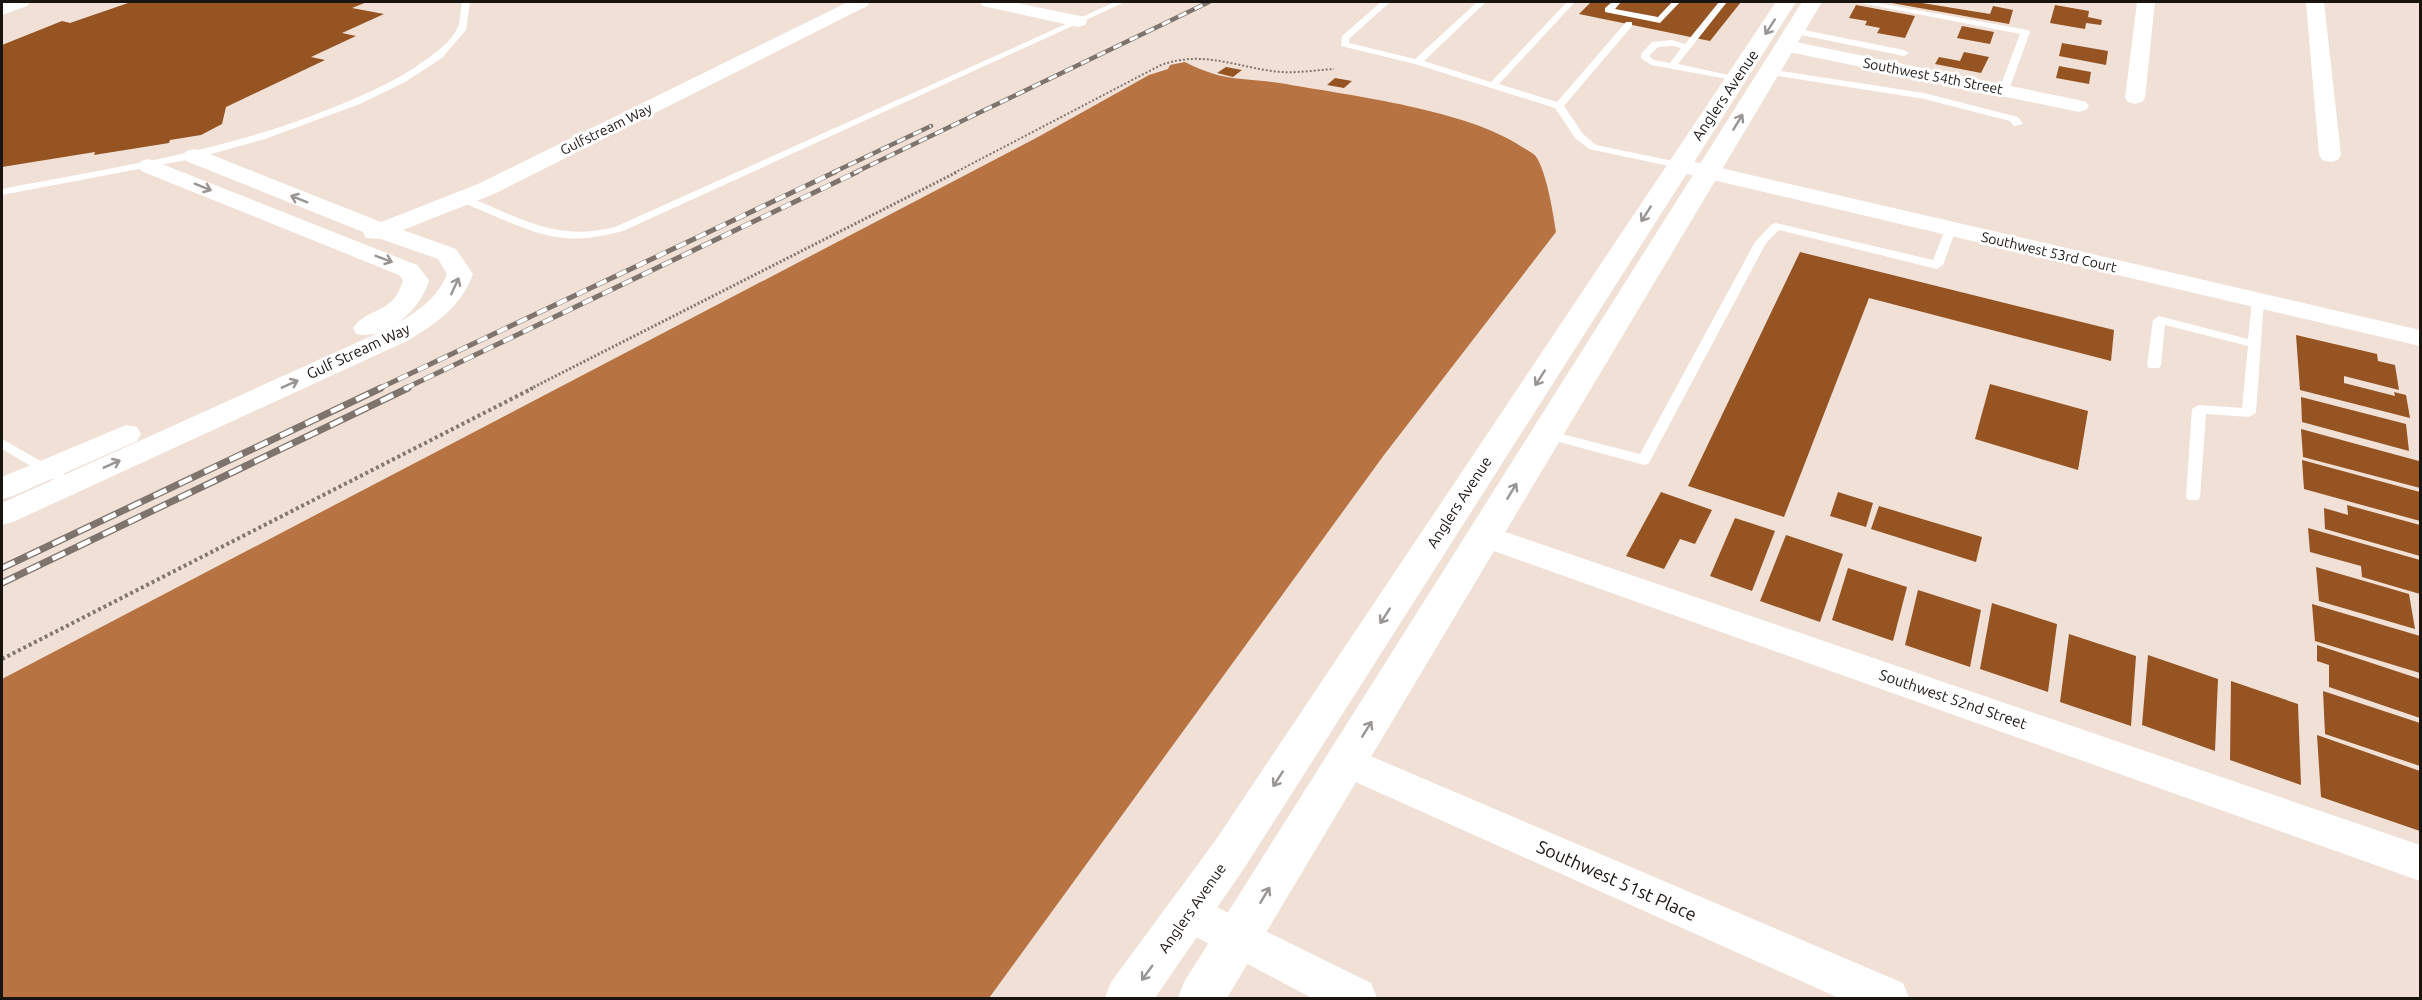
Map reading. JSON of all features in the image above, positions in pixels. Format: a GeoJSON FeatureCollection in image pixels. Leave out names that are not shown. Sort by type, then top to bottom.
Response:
{"type":"FeatureCollection","features":[{"type":"Feature","properties":{"kind":"main road"},"geometry":{"type":"LineString","coordinates":[[2,9],[20,2]]}},
{"type":"Feature","properties":{"kind":"main road","name":"Anglers Avenue"},"geometry":{"type":"LineString","coordinates":[[1201,999],[1546,434],[1693,169],[1735,79],[1786,2]]}},
{"type":"Feature","properties":{"kind":"main road","name":"Anglers Avenue"},"geometry":{"type":"LineString","coordinates":[[1128,999],[1190,913],[1693,169],[1769,72],[1812,2]]}},
{"type":"Feature","properties":{"kind":"street","name":"Gulfstream Way"},"geometry":{"type":"LineString","coordinates":[[345,245],[464,199],[861,2]]}},
{"type":"Feature","properties":{"kind":"street"},"geometry":{"type":"LineString","coordinates":[[989,2],[1078,21]]}},
{"type":"Feature","properties":{"kind":"street"},"geometry":{"type":"LineString","coordinates":[[2135,98],[2146,2]]}},
{"type":"Feature","properties":{"kind":"street"},"geometry":{"type":"LineString","coordinates":[[2315,2],[2330,155]]}},
{"type":"Feature","properties":{"kind":"street","name":"Southwest 54th Street"},"geometry":{"type":"LineString","coordinates":[[1790,39],[2079,106]]}},
{"type":"Feature","properties":{"kind":"street","name":"Gulf Stream Way"},"geometry":{"type":"LineString","coordinates":[[2,514],[397,335],[440,307],[455,290],[460,274],[447,254],[380,231],[194,156]]}},
{"type":"Feature","properties":{"kind":"street","name":"Gulf Stream Way"},"geometry":{"type":"LineString","coordinates":[[2,489],[371,325],[400,309],[414,294],[416,280],[408,270],[149,166]]}},
{"type":"Feature","properties":{"kind":"street","name":"Southwest 53rd Court"},"geometry":{"type":"LineString","coordinates":[[1693,169],[2421,338]]}},
{"type":"Feature","properties":{"kind":"street","name":"Southwest 52nd Street"},"geometry":{"type":"LineString","coordinates":[[1485,536],[2421,863]]}},
{"type":"Feature","properties":{"kind":"street","name":"Southwest 51st Place"},"geometry":{"type":"LineString","coordinates":[[1347,761],[1887,999]]}},
{"type":"Feature","properties":{"kind":"street"},"geometry":{"type":"LineString","coordinates":[[1190,913],[1355,999]]}},
{"type":"Feature","properties":{"kind":"lane"},"geometry":{"type":"LineString","coordinates":[[2,192],[194,156],[323,115],[405,79],[445,51],[465,24],[468,12],[466,2]]}},
{"type":"Feature","properties":{"kind":"lane"},"geometry":{"type":"LineString","coordinates":[[464,199],[552,233],[581,236],[619,229],[1121,2]]}},
{"type":"Feature","properties":{"kind":"lane"},"geometry":{"type":"LineString","coordinates":[[1386,2],[1345,38],[1344,44],[1417,62],[1558,106],[1579,136],[1593,147],[1693,169]]}},
{"type":"Feature","properties":{"kind":"lane"},"geometry":{"type":"LineString","coordinates":[[1417,62],[1482,2]]}},
{"type":"Feature","properties":{"kind":"lane"},"geometry":{"type":"LineString","coordinates":[[1492,86],[1571,2]]}},
{"type":"Feature","properties":{"kind":"lane"},"geometry":{"type":"LineString","coordinates":[[1617,2],[1608,10],[1660,20],[1676,2]]}},
{"type":"Feature","properties":{"kind":"lane"},"geometry":{"type":"LineString","coordinates":[[1672,66],[1723,2]]}},
{"type":"Feature","properties":{"kind":"lane"},"geometry":{"type":"LineString","coordinates":[[1860,2],[2025,32],[2004,90]]}},
{"type":"Feature","properties":{"kind":"lane"},"geometry":{"type":"LineString","coordinates":[[1558,106],[1629,24]]}},
{"type":"Feature","properties":{"kind":"lane"},"geometry":{"type":"LineString","coordinates":[[1790,39],[1904,53]]}},
{"type":"Feature","properties":{"kind":"lane"},"geometry":{"type":"LineString","coordinates":[[1687,47],[1655,44],[1644,56],[1651,62],[1735,79]]}},
{"type":"Feature","properties":{"kind":"lane"},"geometry":{"type":"LineString","coordinates":[[1769,72],[1944,100],[2014,119],[2018,124]]}},
{"type":"Feature","properties":{"kind":"lane"},"geometry":{"type":"LineString","coordinates":[[1546,434],[1644,460],[1761,242],[1776,226],[1937,265],[1950,229]]}},
{"type":"Feature","properties":{"kind":"lane"},"geometry":{"type":"LineString","coordinates":[[2193,497],[2199,409],[2249,413],[2258,300]]}},
{"type":"Feature","properties":{"kind":"lane"},"geometry":{"type":"LineString","coordinates":[[2154,365],[2159,320],[2254,344]]}},
{"type":"Feature","properties":{"kind":"lane"},"geometry":{"type":"LineString","coordinates":[[2,443],[69,483]]}},
{"type":"Feature","properties":{"kind":"path"},"geometry":{"type":"LineString","coordinates":[[2,659],[1161,65],[1175,60],[1213,59],[1282,72],[1334,69]]}},
{"type":"Feature","properties":{"kind":"shaded area"},"geometry":{"type":"Polygon","coordinates":[[[1185,62],[1199,69],[1224,76],[1286,84],[1409,106],[1472,123],[1499,134],[1537,158],[1547,184],[1556,232],[1384,455],[989,998],[2,998],[2,679],[1038,137],[1149,75],[1168,69],[1170,65],[1185,62]]]}},
{"type":"Feature","properties":{"kind":"building"},"geometry":{"type":"Polygon","coordinates":[[[131,2],[367,2],[352,8],[384,14],[342,33],[356,36],[311,57],[325,60],[226,107],[222,124],[201,135],[170,140],[169,143],[2,167],[2,45],[62,21],[70,23],[131,2]]]}},
{"type":"Feature","properties":{"kind":"building"},"geometry":{"type":"Polygon","coordinates":[[[1591,2],[1741,2],[1710,41],[1579,14],[1591,2]]]}},
{"type":"Feature","properties":{"kind":"building"},"geometry":{"type":"Polygon","coordinates":[[[1886,2],[1916,2],[1990,14],[1993,6],[2013,10],[2009,24],[1886,2]]]}},
{"type":"Feature","properties":{"kind":"building"},"geometry":{"type":"Polygon","coordinates":[[[1856,5],[1915,16],[1905,38],[1877,33],[1880,28],[1865,25],[1867,21],[1849,18],[1856,5]]]}},
{"type":"Feature","properties":{"kind":"building"},"geometry":{"type":"Polygon","coordinates":[[[2055,5],[2089,11],[2088,17],[2102,20],[2101,25],[2086,23],[2085,29],[2050,23],[2055,5]]]}},
{"type":"Feature","properties":{"kind":"building"},"geometry":{"type":"Polygon","coordinates":[[[1962,26],[1994,32],[1990,44],[1957,38],[1962,26]]]}},
{"type":"Feature","properties":{"kind":"building"},"geometry":{"type":"Polygon","coordinates":[[[2062,43],[2108,51],[2106,65],[2059,56],[2062,43]]]}},
{"type":"Feature","properties":{"kind":"building"},"geometry":{"type":"Polygon","coordinates":[[[1964,52],[1989,57],[1981,73],[1935,64],[1939,57],[1960,61],[1964,52]]]}},
{"type":"Feature","properties":{"kind":"building"},"geometry":{"type":"Polygon","coordinates":[[[2059,66],[2091,72],[2089,84],[2056,78],[2059,66]]]}},
{"type":"Feature","properties":{"kind":"building"},"geometry":{"type":"Polygon","coordinates":[[[1226,67],[1242,70],[1233,77],[1217,73],[1226,67]]]}},
{"type":"Feature","properties":{"kind":"building"},"geometry":{"type":"Polygon","coordinates":[[[1335,78],[1352,81],[1344,88],[1327,85],[1335,78]]]}},
{"type":"Feature","properties":{"kind":"building"},"geometry":{"type":"Polygon","coordinates":[[[1800,252],[2114,330],[2111,361],[1869,298],[1784,517],[1688,486],[1800,252]]]}},
{"type":"Feature","properties":{"kind":"building"},"geometry":{"type":"Polygon","coordinates":[[[2296,335],[2377,354],[2378,361],[2395,365],[2399,390],[2344,376],[2344,383],[2395,396],[2394,392],[2406,395],[2410,418],[2300,390],[2296,335]]]}},
{"type":"Feature","properties":{"kind":"building"},"geometry":{"type":"Polygon","coordinates":[[[1990,384],[2088,411],[2078,470],[1975,439],[1990,384]]]}},
{"type":"Feature","properties":{"kind":"building"},"geometry":{"type":"Polygon","coordinates":[[[2301,397],[2406,424],[2409,451],[2302,422],[2301,397]]]}},
{"type":"Feature","properties":{"kind":"building"},"geometry":{"type":"Polygon","coordinates":[[[2301,429],[2419,461],[2420,488],[2303,457],[2301,429]]]}},
{"type":"Feature","properties":{"kind":"building"},"geometry":{"type":"Polygon","coordinates":[[[2302,460],[2420,492],[2420,521],[2304,489],[2302,460]]]}},
{"type":"Feature","properties":{"kind":"building"},"geometry":{"type":"Polygon","coordinates":[[[1661,492],[1712,510],[1695,544],[1680,539],[1664,569],[1626,556],[1661,492]]]}},
{"type":"Feature","properties":{"kind":"building"},"geometry":{"type":"Polygon","coordinates":[[[1838,492],[1873,503],[1866,527],[1830,516],[1838,492]]]}},
{"type":"Feature","properties":{"kind":"building"},"geometry":{"type":"Polygon","coordinates":[[[2347,505],[2420,525],[2420,556],[2325,529],[2324,508],[2348,515],[2347,505]]]}},
{"type":"Feature","properties":{"kind":"building"},"geometry":{"type":"Polygon","coordinates":[[[1879,506],[1982,537],[1976,562],[1871,529],[1879,506]]]}},
{"type":"Feature","properties":{"kind":"building"},"geometry":{"type":"Polygon","coordinates":[[[1735,518],[1775,531],[1752,591],[1710,576],[1735,518]]]}},
{"type":"Feature","properties":{"kind":"building"},"geometry":{"type":"Polygon","coordinates":[[[2308,528],[2420,560],[2420,594],[2362,577],[2361,566],[2310,552],[2308,528]]]}},
{"type":"Feature","properties":{"kind":"building"},"geometry":{"type":"Polygon","coordinates":[[[1786,535],[1843,554],[1820,622],[1760,601],[1786,535]]]}},
{"type":"Feature","properties":{"kind":"building"},"geometry":{"type":"Polygon","coordinates":[[[2316,567],[2409,594],[2415,629],[2319,601],[2316,567]]]}},
{"type":"Feature","properties":{"kind":"building"},"geometry":{"type":"Polygon","coordinates":[[[1848,568],[1907,587],[1893,641],[1832,620],[1848,568]]]}},
{"type":"Feature","properties":{"kind":"building"},"geometry":{"type":"Polygon","coordinates":[[[1918,590],[1981,610],[1970,667],[1905,645],[1918,590]]]}},
{"type":"Feature","properties":{"kind":"building"},"geometry":{"type":"Polygon","coordinates":[[[1992,603],[2057,624],[2048,692],[1980,669],[1992,603]]]}},
{"type":"Feature","properties":{"kind":"building"},"geometry":{"type":"Polygon","coordinates":[[[2312,604],[2420,636],[2420,673],[2315,641],[2312,604]]]}},
{"type":"Feature","properties":{"kind":"building"},"geometry":{"type":"Polygon","coordinates":[[[2069,634],[2136,656],[2131,726],[2060,702],[2069,634]]]}},
{"type":"Feature","properties":{"kind":"building"},"geometry":{"type":"Polygon","coordinates":[[[2317,645],[2420,679],[2420,718],[2329,687],[2329,665],[2317,661],[2317,645]]]}},
{"type":"Feature","properties":{"kind":"building"},"geometry":{"type":"Polygon","coordinates":[[[2148,655],[2218,679],[2215,751],[2142,725],[2148,655]]]}},
{"type":"Feature","properties":{"kind":"building"},"geometry":{"type":"Polygon","coordinates":[[[2231,681],[2298,704],[2301,785],[2230,760],[2231,681]]]}},
{"type":"Feature","properties":{"kind":"building"},"geometry":{"type":"Polygon","coordinates":[[[2323,691],[2420,723],[2420,766],[2325,734],[2323,691]]]}},
{"type":"Feature","properties":{"kind":"building"},"geometry":{"type":"Polygon","coordinates":[[[2317,735],[2420,771],[2420,831],[2321,797],[2317,735]]]}},
{"type":"Feature","properties":{"kind":"railway"},"geometry":{"type":"LineString","coordinates":[[854,173],[1209,2]]}},
{"type":"Feature","properties":{"kind":"railway"},"geometry":{"type":"LineString","coordinates":[[832,173],[931,126]]}},
{"type":"Feature","properties":{"kind":"railway"},"geometry":{"type":"LineString","coordinates":[[378,389],[835,172]]}},
{"type":"Feature","properties":{"kind":"railway"},"geometry":{"type":"LineString","coordinates":[[404,389],[857,172]]}},
{"type":"Feature","properties":{"kind":"railway"},"geometry":{"type":"LineString","coordinates":[[2,568],[381,388]]}},
{"type":"Feature","properties":{"kind":"railway"},"geometry":{"type":"LineString","coordinates":[[2,583],[408,388]]}}]}
